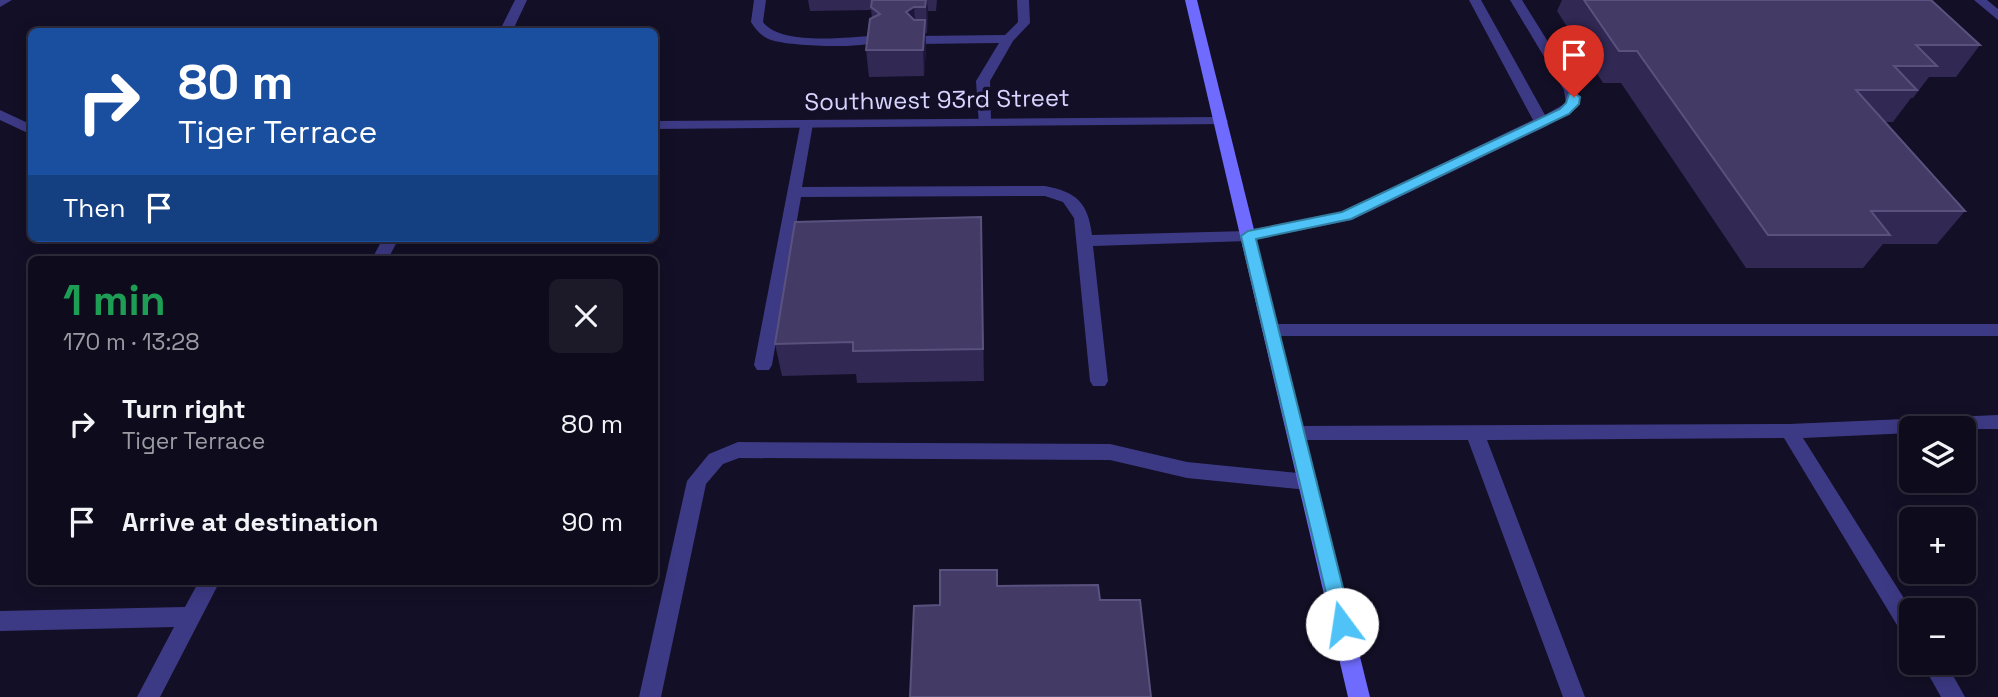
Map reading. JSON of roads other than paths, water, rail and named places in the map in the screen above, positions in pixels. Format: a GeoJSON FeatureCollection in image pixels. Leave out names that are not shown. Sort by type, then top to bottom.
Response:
{"type":"FeatureCollection","features":[{"type":"Feature","properties":{"kind":"main road"},"geometry":{"type":"LineString","coordinates":[[1191,0],[1359,697]]}},
{"type":"Feature","properties":{"kind":"street"},"geometry":{"type":"LineString","coordinates":[[0,3],[6,0]]}},
{"type":"Feature","properties":{"kind":"street"},"geometry":{"type":"LineString","coordinates":[[507,28],[521,0]]}},
{"type":"Feature","properties":{"kind":"street"},"geometry":{"type":"LineString","coordinates":[[760,0],[755,19],[759,27],[784,41],[873,40]]}},
{"type":"Feature","properties":{"kind":"street"},"geometry":{"type":"LineString","coordinates":[[984,122],[983,81],[1008,39],[1024,23],[1023,0]]}},
{"type":"Feature","properties":{"kind":"street"},"geometry":{"type":"LineString","coordinates":[[1475,0],[1542,123]]}},
{"type":"Feature","properties":{"kind":"street"},"geometry":{"type":"LineString","coordinates":[[1084,241],[1248,236],[1346,216],[1564,111],[1573,104],[1574,97],[1516,0]]}},
{"type":"Feature","properties":{"kind":"street"},"geometry":{"type":"LineString","coordinates":[[1980,0],[1998,16]]}},
{"type":"Feature","properties":{"kind":"street"},"geometry":{"type":"LineString","coordinates":[[917,40],[1008,39]]}},
{"type":"Feature","properties":{"kind":"street"},"geometry":{"type":"LineString","coordinates":[[0,114],[28,129]]}},
{"type":"Feature","properties":{"kind":"street","name":"Southwest 93rd Street"},"geometry":{"type":"LineString","coordinates":[[658,125],[1221,121]]}},
{"type":"Feature","properties":{"kind":"street"},"geometry":{"type":"LineString","coordinates":[[763,365],[806,124]]}},
{"type":"Feature","properties":{"kind":"street"},"geometry":{"type":"LineString","coordinates":[[794,192],[1061,193],[1076,203],[1082,218],[1098,381]]}},
{"type":"Feature","properties":{"kind":"street"},"geometry":{"type":"LineString","coordinates":[[1271,330],[1998,330]]}},
{"type":"Feature","properties":{"kind":"street"},"geometry":{"type":"LineString","coordinates":[[1296,433],[1789,431],[1998,422]]}},
{"type":"Feature","properties":{"kind":"street"},"geometry":{"type":"LineString","coordinates":[[1789,431],[1899,609]]}},
{"type":"Feature","properties":{"kind":"street"},"geometry":{"type":"LineString","coordinates":[[1475,433],[1574,697]]}},
{"type":"Feature","properties":{"kind":"street"},"geometry":{"type":"LineString","coordinates":[[650,697],[697,481],[716,459],[738,450],[1110,452],[1187,470],[1308,482]]}},
{"type":"Feature","properties":{"kind":"street"},"geometry":{"type":"LineString","coordinates":[[148,697],[208,585]]}},
{"type":"Feature","properties":{"kind":"street"},"geometry":{"type":"LineString","coordinates":[[0,621],[191,617]]}},
{"type":"Feature","properties":{"kind":"street"},"geometry":{"type":"LineString","coordinates":[[1940,675],[1954,697]]}}]}
